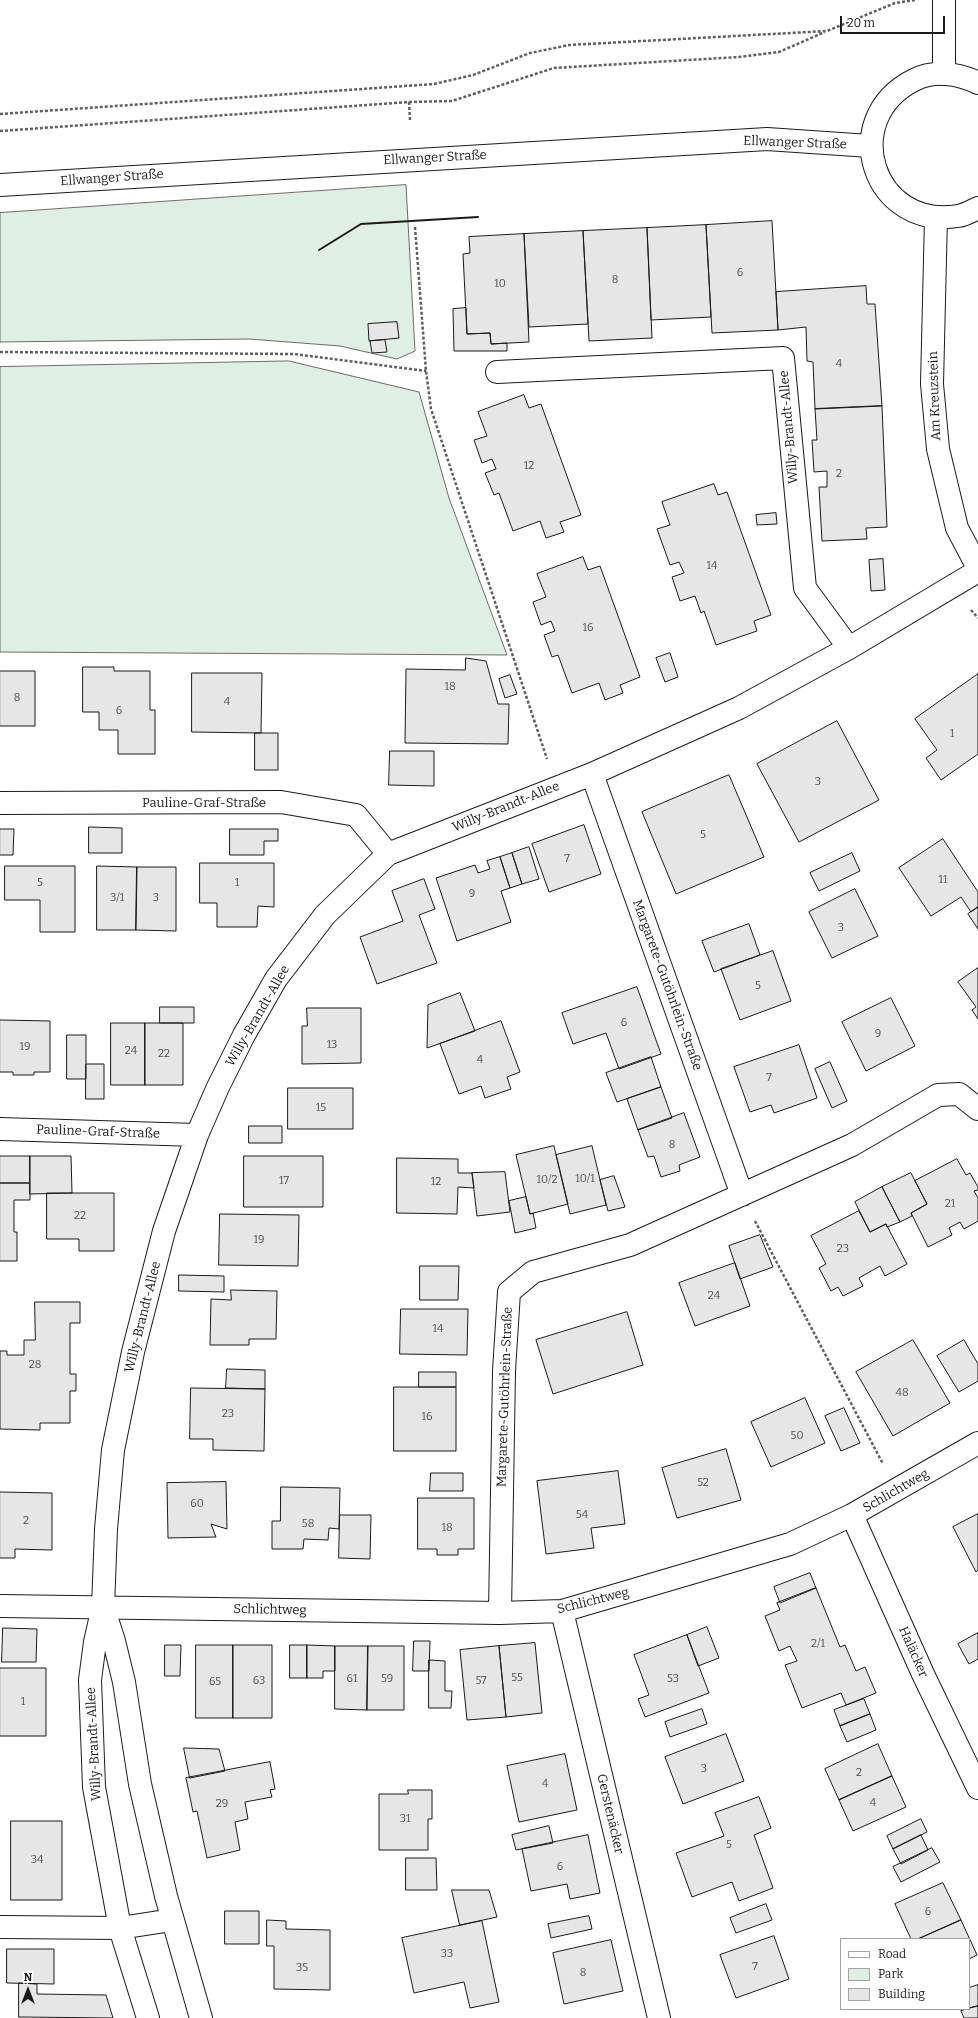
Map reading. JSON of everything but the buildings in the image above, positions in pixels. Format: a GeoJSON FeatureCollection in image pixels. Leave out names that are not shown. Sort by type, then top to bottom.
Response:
{"type":"FeatureCollection","features":[{"type":"Feature","properties":{"kind":"street"},"geometry":{"type":"LineString","coordinates":[[944,0],[944,74]]}},
{"type":"Feature","properties":{"kind":"street"},"geometry":{"type":"LineString","coordinates":[[978,83],[966,77],[944,74],[921,76],[900,87],[884,103],[874,123],[870,146],[874,167],[883,186],[897,201],[915,212],[936,217],[959,216],[978,208]]}},
{"type":"Feature","properties":{"kind":"street","name":"Ellwanger Straße"},"geometry":{"type":"LineString","coordinates":[[0,185],[767,139],[870,146]]}},
{"type":"Feature","properties":{"kind":"street","name":"Am Kreuzstein"},"geometry":{"type":"LineString","coordinates":[[936,217],[932,384],[938,449],[957,528],[978,570]]}},
{"type":"Feature","properties":{"kind":"street","name":"Willy-Brandt-Allee"},"geometry":{"type":"LineString","coordinates":[[497,372],[783,358],[805,588],[849,648]]}},
{"type":"Feature","properties":{"kind":"street","name":"Willy-Brandt-Allee"},"geometry":{"type":"LineString","coordinates":[[148,2018],[120,1928],[94,1787],[90,1680],[95,1642],[103,1607],[106,1529],[113,1450],[133,1352],[164,1231],[197,1135],[218,1086],[276,979],[325,915],[388,854],[592,774],[739,708],[849,648],[978,570]]}},
{"type":"Feature","properties":{"kind":"street","name":"Margarete-Gutöhrlein-Straße"},"geometry":{"type":"LineString","coordinates":[[592,774],[742,1196]]}},
{"type":"Feature","properties":{"kind":"street","name":"Pauline-Graf-Straße"},"geometry":{"type":"LineString","coordinates":[[0,803],[281,802],[356,815],[388,854]]}},
{"type":"Feature","properties":{"kind":"street","name":"Margarete-Gutöhrlein-Straße"},"geometry":{"type":"LineString","coordinates":[[500,1613],[504,1371],[509,1292],[533,1272],[630,1245],[742,1196],[852,1144],[938,1095],[959,1094],[978,1109]]}},
{"type":"Feature","properties":{"kind":"street","name":"Pauline-Graf-Straße"},"geometry":{"type":"LineString","coordinates":[[0,1129],[197,1135]]}},
{"type":"Feature","properties":{"kind":"street","name":"Schlichtweg"},"geometry":{"type":"LineString","coordinates":[[0,1606],[500,1613],[562,1611],[790,1544],[852,1515],[897,1491],[978,1443]]}},
{"type":"Feature","properties":{"kind":"street","name":"Haläcker"},"geometry":{"type":"LineString","coordinates":[[852,1515],[923,1674],[978,1788]]}},
{"type":"Feature","properties":{"kind":"street","name":"Willy-Brandt-Allee"},"geometry":{"type":"LineString","coordinates":[[103,1607],[114,1641],[122,1675],[140,1784],[172,1920],[201,2018]]}},
{"type":"Feature","properties":{"kind":"street","name":"Gerstenäcker"},"geometry":{"type":"LineString","coordinates":[[562,1611],[659,2018]]}},
{"type":"Feature","properties":{"kind":"street"},"geometry":{"type":"LineString","coordinates":[[0,1927],[120,1928],[172,1920]]}},
{"type":"Feature","properties":{"kind":"path"},"geometry":{"type":"LineString","coordinates":[[0,131],[452,100],[554,68],[739,57],[779,52],[895,3],[917,0]]}},
{"type":"Feature","properties":{"kind":"path"},"geometry":{"type":"LineString","coordinates":[[0,114],[434,84],[473,75],[530,53],[569,45],[827,31]]}},
{"type":"Feature","properties":{"kind":"path"},"geometry":{"type":"LineString","coordinates":[[409,102],[410,120]]}},
{"type":"Feature","properties":{"kind":"path"},"geometry":{"type":"LineString","coordinates":[[416,227],[426,371],[431,409],[557,787]]}},
{"type":"Feature","properties":{"kind":"path"},"geometry":{"type":"LineString","coordinates":[[0,352],[294,354],[426,371]]}},
{"type":"Feature","properties":{"kind":"path"},"geometry":{"type":"LineString","coordinates":[[742,1196],[897,1491]]}},
{"type":"Feature","properties":{"kind":"green space"},"geometry":{"type":"Polygon","coordinates":[[[406,185],[415,351],[397,359],[340,346],[249,339],[0,342],[0,213],[406,185]]]}},
{"type":"Feature","properties":{"kind":"green space"},"geometry":{"type":"Polygon","coordinates":[[[289,361],[419,392],[449,498],[507,655],[0,652],[0,367],[289,361]]]}},
{"type":"Feature","properties":{"kind":"wall"},"geometry":{"type":"LineString","coordinates":[[319,250],[361,224],[478,217]]}}]}
